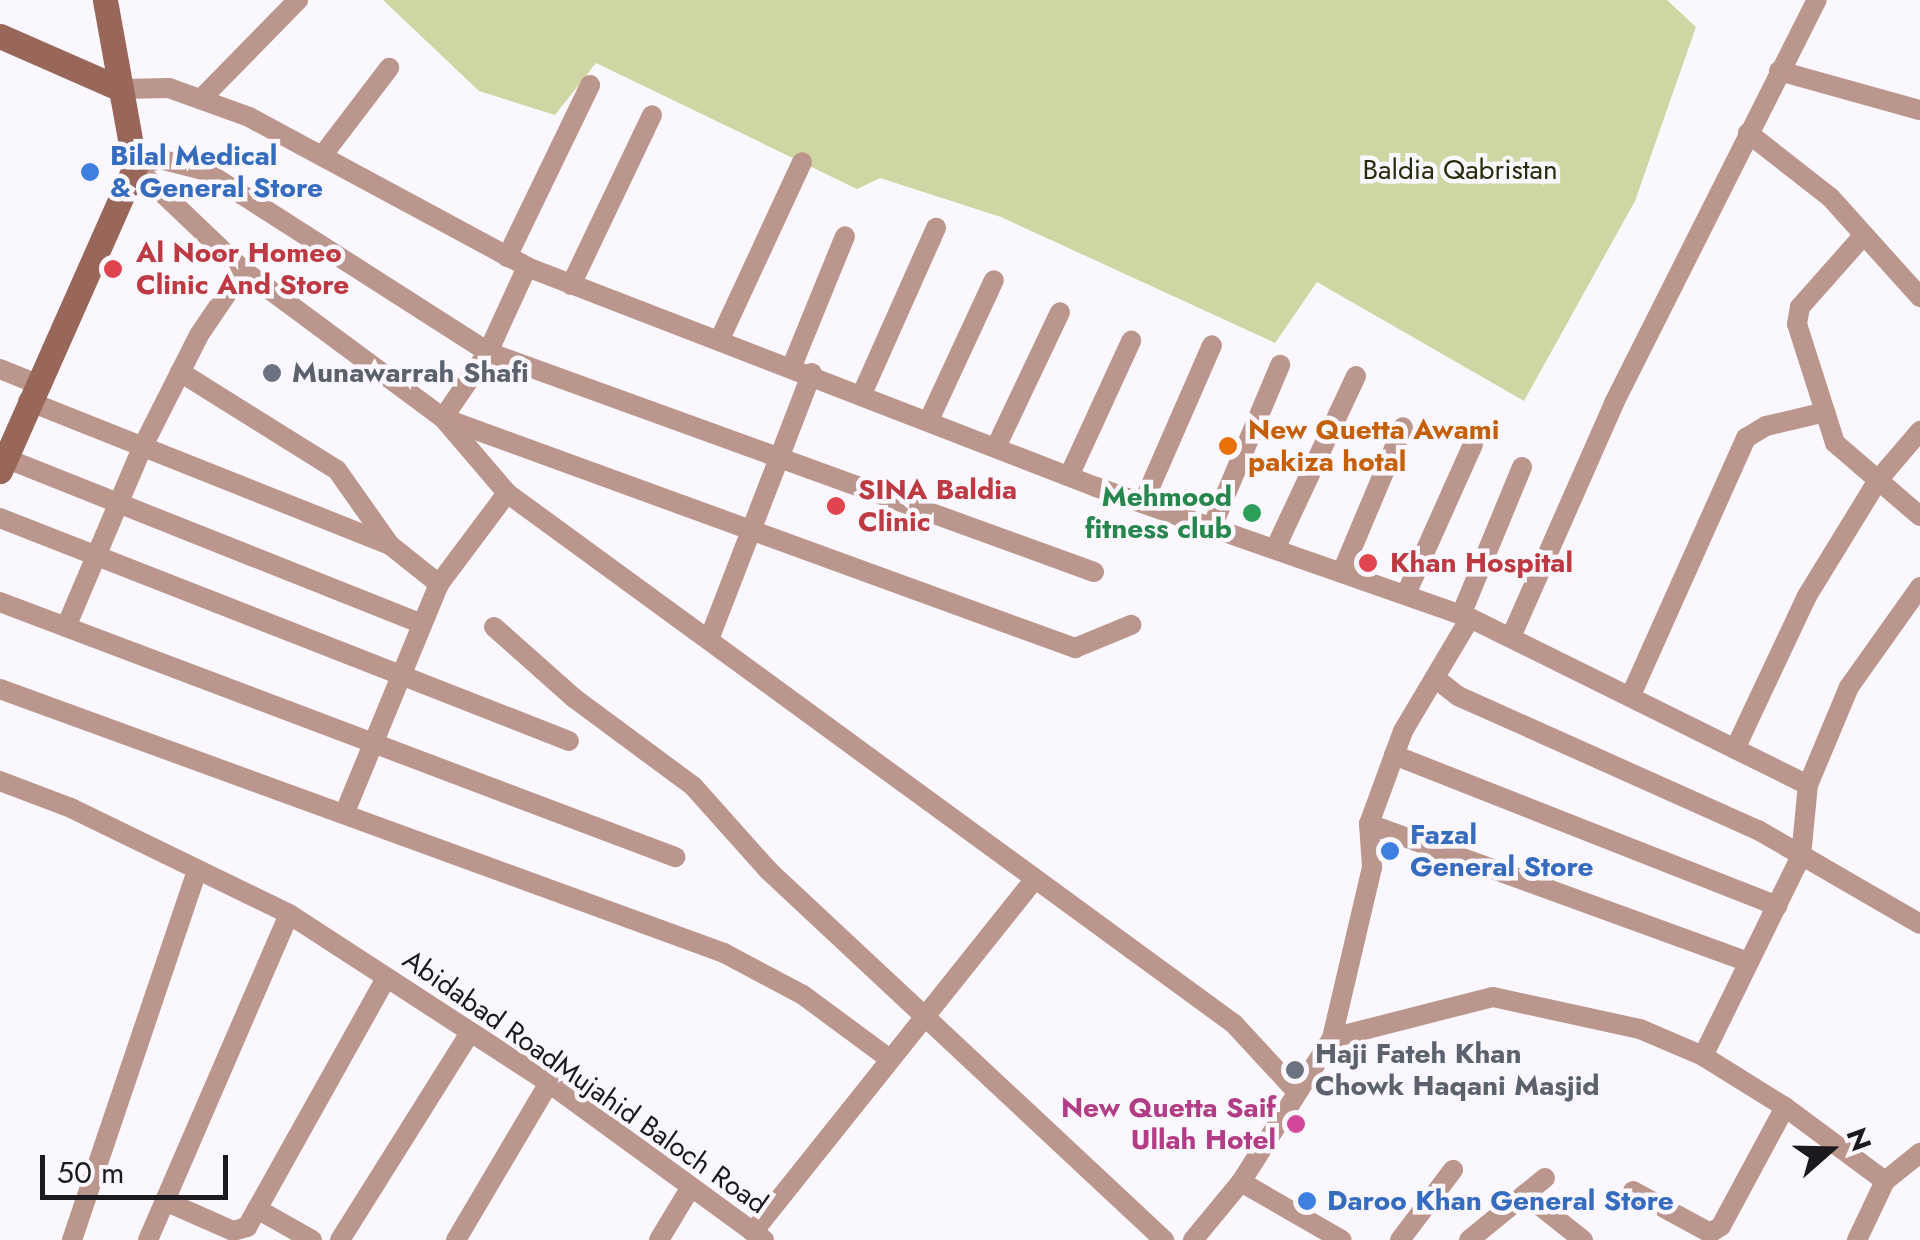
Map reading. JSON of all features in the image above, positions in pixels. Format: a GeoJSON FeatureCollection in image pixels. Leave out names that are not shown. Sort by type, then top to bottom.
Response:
{"type":"FeatureCollection","features":[{"type":"Feature","properties":{"kind":"main road"},"geometry":{"type":"LineString","coordinates":[[3,465],[31,392],[136,167],[105,0]]}},
{"type":"Feature","properties":{"kind":"main road"},"geometry":{"type":"LineString","coordinates":[[0,36],[121,89]]}},
{"type":"Feature","properties":{"kind":"street"},"geometry":{"type":"LineString","coordinates":[[200,99],[298,0]]}},
{"type":"Feature","properties":{"kind":"street"},"geometry":{"type":"LineString","coordinates":[[1510,637],[1614,403],[1817,0]]}},
{"type":"Feature","properties":{"kind":"street"},"geometry":{"type":"LineString","coordinates":[[322,156],[389,68]]}},
{"type":"Feature","properties":{"kind":"street"},"geometry":{"type":"LineString","coordinates":[[1779,71],[1920,110]]}},
{"type":"Feature","properties":{"kind":"street"},"geometry":{"type":"LineString","coordinates":[[507,256],[590,85]]}},
{"type":"Feature","properties":{"kind":"street"},"geometry":{"type":"LineString","coordinates":[[121,89],[169,88],[200,99],[322,156],[527,268],[802,370],[1069,476],[1466,616],[1808,785]]}},
{"type":"Feature","properties":{"kind":"street"},"geometry":{"type":"LineString","coordinates":[[571,285],[652,115]]}},
{"type":"Feature","properties":{"kind":"street"},"geometry":{"type":"LineString","coordinates":[[1748,133],[1830,197],[1920,297]]}},
{"type":"Feature","properties":{"kind":"street"},"geometry":{"type":"LineString","coordinates":[[1094,572],[488,352],[203,170],[159,159],[136,167],[243,270],[443,418],[507,492],[1234,1024],[1297,1092]]}},
{"type":"Feature","properties":{"kind":"street"},"geometry":{"type":"LineString","coordinates":[[719,340],[802,162]]}},
{"type":"Feature","properties":{"kind":"street"},"geometry":{"type":"LineString","coordinates":[[862,394],[936,228]]}},
{"type":"Feature","properties":{"kind":"street"},"geometry":{"type":"LineString","coordinates":[[710,637],[779,458],[802,370],[845,236]]}},
{"type":"Feature","properties":{"kind":"street"},"geometry":{"type":"LineString","coordinates":[[1862,236],[1796,314],[1836,443],[1920,516]]}},
{"type":"Feature","properties":{"kind":"street"},"geometry":{"type":"LineString","coordinates":[[443,418],[488,352],[527,268]]}},
{"type":"Feature","properties":{"kind":"street"},"geometry":{"type":"LineString","coordinates":[[66,627],[142,446],[180,372],[243,270]]}},
{"type":"Feature","properties":{"kind":"street"},"geometry":{"type":"LineString","coordinates":[[929,420],[994,280]]}},
{"type":"Feature","properties":{"kind":"street"},"geometry":{"type":"LineString","coordinates":[[996,447],[1060,312]]}},
{"type":"Feature","properties":{"kind":"street"},"geometry":{"type":"LineString","coordinates":[[1069,476],[1130,341]]}},
{"type":"Feature","properties":{"kind":"street"},"geometry":{"type":"LineString","coordinates":[[1144,503],[1212,345]]}},
{"type":"Feature","properties":{"kind":"street"},"geometry":{"type":"LineString","coordinates":[[1212,527],[1280,365]]}},
{"type":"Feature","properties":{"kind":"street"},"geometry":{"type":"LineString","coordinates":[[0,369],[31,392],[142,446],[313,519],[390,544]]}},
{"type":"Feature","properties":{"kind":"street"},"geometry":{"type":"LineString","coordinates":[[180,372],[337,470],[390,544],[439,584]]}},
{"type":"Feature","properties":{"kind":"street"},"geometry":{"type":"LineString","coordinates":[[1276,549],[1356,376]]}},
{"type":"Feature","properties":{"kind":"street"},"geometry":{"type":"LineString","coordinates":[[1630,695],[1746,438],[1766,426],[1825,412]]}},
{"type":"Feature","properties":{"kind":"street"},"geometry":{"type":"LineString","coordinates":[[443,418],[1076,648],[1130,625]]}},
{"type":"Feature","properties":{"kind":"street"},"geometry":{"type":"LineString","coordinates":[[1342,572],[1403,428]]}},
{"type":"Feature","properties":{"kind":"street"},"geometry":{"type":"LineString","coordinates":[[1736,748],[1808,596],[1878,480],[1920,431]]}},
{"type":"Feature","properties":{"kind":"street"},"geometry":{"type":"LineString","coordinates":[[1406,594],[1472,444]]}},
{"type":"Feature","properties":{"kind":"street"},"geometry":{"type":"LineString","coordinates":[[3,465],[118,500],[422,624]]}},
{"type":"Feature","properties":{"kind":"street"},"geometry":{"type":"LineString","coordinates":[[1193,1240],[1241,1182],[1332,1038],[1372,867],[1369,824],[1394,756],[1466,616],[1522,466]]}},
{"type":"Feature","properties":{"kind":"street"},"geometry":{"type":"LineString","coordinates":[[345,812],[439,584],[507,492]]}},
{"type":"Feature","properties":{"kind":"street"},"geometry":{"type":"LineString","coordinates":[[0,518],[569,741]]}},
{"type":"Feature","properties":{"kind":"street"},"geometry":{"type":"LineString","coordinates":[[1703,1056],[1801,856],[1808,785],[1849,687],[1920,588]]}},
{"type":"Feature","properties":{"kind":"street"},"geometry":{"type":"LineString","coordinates":[[0,602],[675,857]]}},
{"type":"Feature","properties":{"kind":"street"},"geometry":{"type":"LineString","coordinates":[[494,627],[574,698],[692,786],[769,870],[1164,1240]]}},
{"type":"Feature","properties":{"kind":"street"},"geometry":{"type":"LineString","coordinates":[[1434,678],[1458,696],[1801,856],[1920,924]]}},
{"type":"Feature","properties":{"kind":"street"},"geometry":{"type":"LineString","coordinates":[[0,690],[345,812],[724,953],[804,995],[888,1058]]}},
{"type":"Feature","properties":{"kind":"street"},"geometry":{"type":"LineString","coordinates":[[1394,756],[1776,906]]}},
{"type":"Feature","properties":{"kind":"street","name":"Abidabad RoadMujahid Baloch Road"},"geometry":{"type":"LineString","coordinates":[[0,781],[289,914],[548,1083],[689,1190],[758,1236]]}},
{"type":"Feature","properties":{"kind":"street"},"geometry":{"type":"LineString","coordinates":[[1369,824],[1749,962]]}},
{"type":"Feature","properties":{"kind":"street"},"geometry":{"type":"LineString","coordinates":[[72,1240],[197,870]]}},
{"type":"Feature","properties":{"kind":"street"},"geometry":{"type":"LineString","coordinates":[[758,1236],[888,1058],[1034,880]]}},
{"type":"Feature","properties":{"kind":"street"},"geometry":{"type":"LineString","coordinates":[[148,1240],[289,914]]}},
{"type":"Feature","properties":{"kind":"street"},"geometry":{"type":"LineString","coordinates":[[165,1201],[232,1231],[247,1227],[386,978]]}},
{"type":"Feature","properties":{"kind":"street"},"geometry":{"type":"LineString","coordinates":[[1332,1038],[1493,997],[1640,1029],[1703,1056],[1785,1107],[1886,1181]]}},
{"type":"Feature","properties":{"kind":"street"},"geometry":{"type":"LineString","coordinates":[[340,1240],[470,1033]]}},
{"type":"Feature","properties":{"kind":"street"},"geometry":{"type":"LineString","coordinates":[[456,1240],[548,1083]]}},
{"type":"Feature","properties":{"kind":"street"},"geometry":{"type":"LineString","coordinates":[[1633,1191],[1710,1233],[1721,1226],[1785,1107]]}},
{"type":"Feature","properties":{"kind":"street"},"geometry":{"type":"LineString","coordinates":[[1857,1240],[1886,1181],[1920,1153]]}},
{"type":"Feature","properties":{"kind":"street"},"geometry":{"type":"LineString","coordinates":[[1400,1240],[1452,1170]]}},
{"type":"Feature","properties":{"kind":"street"},"geometry":{"type":"LineString","coordinates":[[1469,1240],[1545,1178]]}},
{"type":"Feature","properties":{"kind":"street"},"geometry":{"type":"LineString","coordinates":[[1241,1182],[1342,1240]]}},
{"type":"Feature","properties":{"kind":"street"},"geometry":{"type":"LineString","coordinates":[[658,1240],[689,1190]]}},
{"type":"Feature","properties":{"kind":"street"},"geometry":{"type":"LineString","coordinates":[[1526,1194],[1583,1240]]}},
{"type":"Feature","properties":{"kind":"street"},"geometry":{"type":"LineString","coordinates":[[257,1209],[312,1240]]}},
{"type":"Feature","properties":{"kind":"green space","name":"Baldia Qabristan"},"geometry":{"type":"Polygon","coordinates":[[[383,0],[1667,0],[1696,27],[1635,201],[1524,401],[1317,282],[1275,343],[1001,217],[880,178],[857,189],[596,63],[555,115],[479,91],[383,0]]]}},
{"type":"Feature","properties":{"kind":"place","name":"Bilal Medical & General Store"},"geometry":{"type":"Point","coordinates":[90,172]}},
{"type":"Feature","properties":{"kind":"place","name":"Al Noor Homeo Clinic And Store"},"geometry":{"type":"Point","coordinates":[113,269]}},
{"type":"Feature","properties":{"kind":"place","name":"Munawarrah Shafi"},"geometry":{"type":"Point","coordinates":[272,373]}},
{"type":"Feature","properties":{"kind":"place","name":"New Quetta Awami pakiza hotal"},"geometry":{"type":"Point","coordinates":[1228,446]}},
{"type":"Feature","properties":{"kind":"place","name":"SINA Baldia Clinic"},"geometry":{"type":"Point","coordinates":[836,506]}},
{"type":"Feature","properties":{"kind":"place","name":"Mehmood fitness club"},"geometry":{"type":"Point","coordinates":[1252,513]}},
{"type":"Feature","properties":{"kind":"place","name":"Khan Hospital"},"geometry":{"type":"Point","coordinates":[1368,563]}},
{"type":"Feature","properties":{"kind":"place","name":"Fazal General Store"},"geometry":{"type":"Point","coordinates":[1390,851]}},
{"type":"Feature","properties":{"kind":"place","name":"Haji Fateh Khan Chowk Haqani Masjid"},"geometry":{"type":"Point","coordinates":[1295,1070]}},
{"type":"Feature","properties":{"kind":"place","name":"New Quetta Saif Ullah Hotel"},"geometry":{"type":"Point","coordinates":[1296,1124]}},
{"type":"Feature","properties":{"kind":"place","name":"Daroo Khan General Store"},"geometry":{"type":"Point","coordinates":[1307,1201]}}]}
